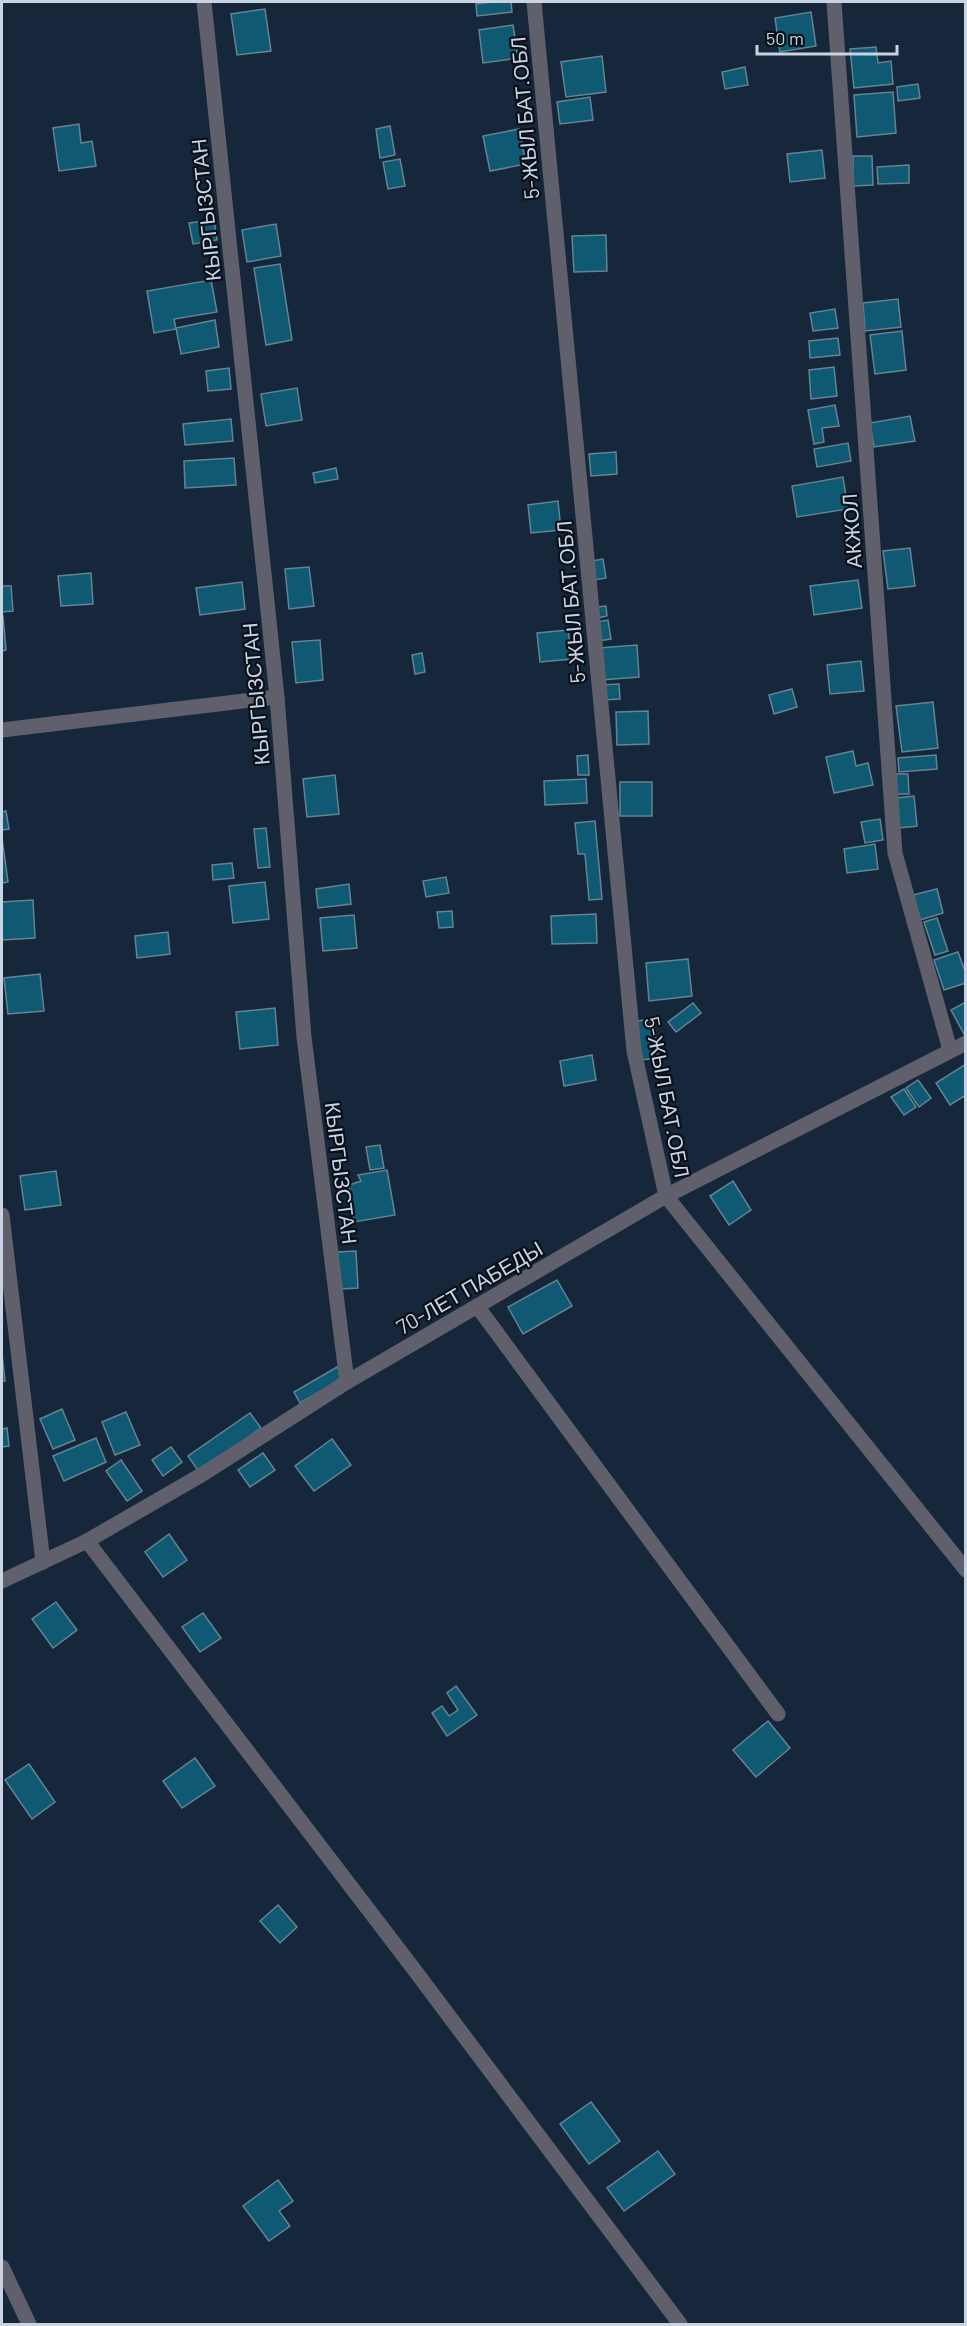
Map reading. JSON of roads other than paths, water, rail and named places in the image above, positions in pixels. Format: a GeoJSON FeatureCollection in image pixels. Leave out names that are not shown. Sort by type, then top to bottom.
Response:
{"type":"FeatureCollection","features":[{"type":"Feature","properties":{"kind":"street","name":"КЫРГЫЗСТАН"},"geometry":{"type":"LineString","coordinates":[[204,2],[277,696],[304,1037],[347,1382]]}},
{"type":"Feature","properties":{"kind":"street","name":"5-ЖЫЛ БАТ.ОБЛ"},"geometry":{"type":"LineString","coordinates":[[534,2],[634,1052],[666,1196]]}},
{"type":"Feature","properties":{"kind":"street","name":"АКЖОЛ"},"geometry":{"type":"LineString","coordinates":[[834,2],[895,853],[950,1050]]}},
{"type":"Feature","properties":{"kind":"street"},"geometry":{"type":"LineString","coordinates":[[2,730],[277,696]]}},
{"type":"Feature","properties":{"kind":"street","name":"70-ЛЕТ ПАБЕДЫ"},"geometry":{"type":"LineString","coordinates":[[2,1581],[87,1541],[203,1474],[347,1382],[666,1196],[966,1043]]}},
{"type":"Feature","properties":{"kind":"street"},"geometry":{"type":"LineString","coordinates":[[666,1196],[966,1570]]}},
{"type":"Feature","properties":{"kind":"street"},"geometry":{"type":"LineString","coordinates":[[2,1224],[43,1562]]}},
{"type":"Feature","properties":{"kind":"street"},"geometry":{"type":"LineString","coordinates":[[477,1306],[778,1714]]}},
{"type":"Feature","properties":{"kind":"street"},"geometry":{"type":"LineString","coordinates":[[87,1541],[413,1968],[680,2325]]}},
{"type":"Feature","properties":{"kind":"street"},"geometry":{"type":"LineString","coordinates":[[2,2267],[28,2325]]}}]}
